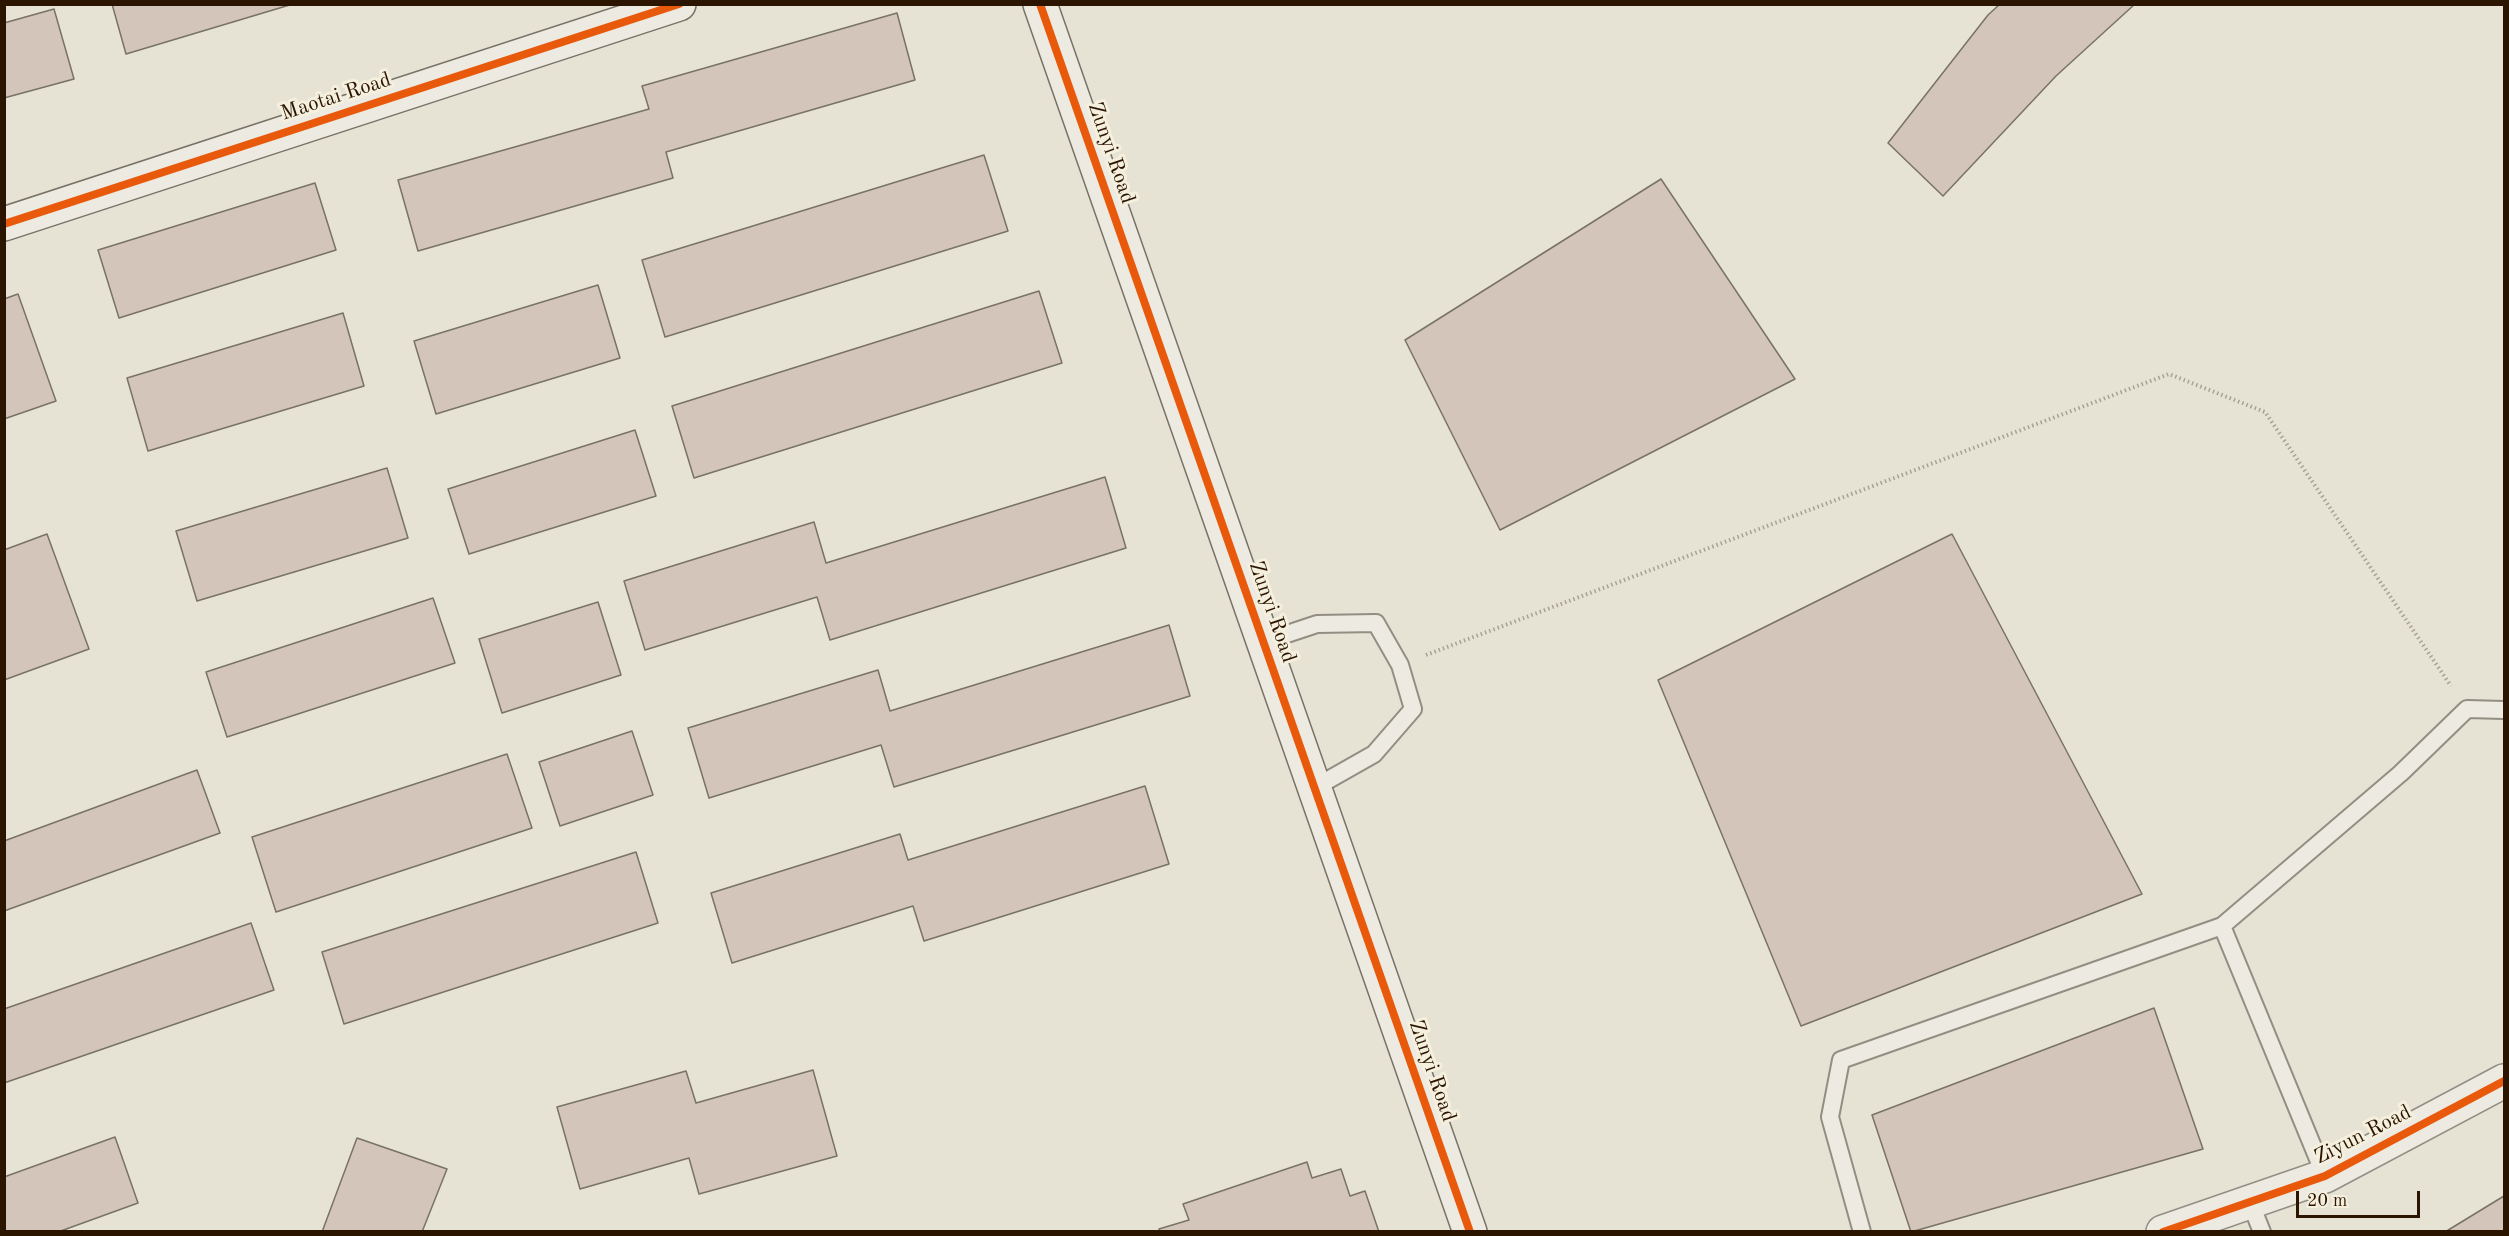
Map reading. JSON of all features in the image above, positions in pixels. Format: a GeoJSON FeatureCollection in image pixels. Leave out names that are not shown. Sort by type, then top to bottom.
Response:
{"type":"FeatureCollection","features":[{"type":"Feature","properties":{"kind":"street","name":"Maotai Road"},"geometry":{"type":"LineString","coordinates":[[4,224],[679,4]]}},
{"type":"Feature","properties":{"kind":"street","name":"Zunyi Road"},"geometry":{"type":"LineString","coordinates":[[1040,4],[1470,1232]]}},
{"type":"Feature","properties":{"kind":"street","name":"Ziyun Road"},"geometry":{"type":"LineString","coordinates":[[2163,1232],[2256,1217],[2325,1176],[2505,1081]]}},
{"type":"Feature","properties":{"kind":"lane"},"geometry":{"type":"LineString","coordinates":[[1263,642],[1317,624],[1376,623],[1400,665],[1413,709],[1374,754],[1314,788]]}},
{"type":"Feature","properties":{"kind":"lane"},"geometry":{"type":"LineString","coordinates":[[1862,1232],[1830,1117],[1841,1060],[2222,926],[2401,773],[2467,709],[2505,710]]}},
{"type":"Feature","properties":{"kind":"lane"},"geometry":{"type":"LineString","coordinates":[[2222,926],[2325,1176]]}},
{"type":"Feature","properties":{"kind":"path"},"geometry":{"type":"LineString","coordinates":[[1400,665],[2169,374],[2265,412],[2467,709]]}},
{"type":"Feature","properties":{"kind":"building"},"geometry":{"type":"Polygon","coordinates":[[[112,4],[293,4],[126,54],[112,4]]]}},
{"type":"Feature","properties":{"kind":"building"},"geometry":{"type":"Polygon","coordinates":[[[2000,4],[2135,4],[2056,76],[1943,196],[1888,143],[1988,15],[2000,4]]]}},
{"type":"Feature","properties":{"kind":"building"},"geometry":{"type":"Polygon","coordinates":[[[54,9],[74,79],[4,98],[4,23],[54,9]]]}},
{"type":"Feature","properties":{"kind":"building"},"geometry":{"type":"Polygon","coordinates":[[[897,13],[915,80],[666,152],[673,178],[418,251],[398,180],[649,109],[642,86],[897,13]]]}},
{"type":"Feature","properties":{"kind":"building"},"geometry":{"type":"Polygon","coordinates":[[[984,155],[1008,231],[665,337],[642,260],[984,155]]]}},
{"type":"Feature","properties":{"kind":"building"},"geometry":{"type":"Polygon","coordinates":[[[1661,179],[1795,379],[1500,530],[1405,340],[1661,179]]]}},
{"type":"Feature","properties":{"kind":"building"},"geometry":{"type":"Polygon","coordinates":[[[315,183],[336,250],[119,318],[98,250],[315,183]]]}},
{"type":"Feature","properties":{"kind":"building"},"geometry":{"type":"Polygon","coordinates":[[[598,285],[620,358],[436,414],[414,341],[598,285]]]}},
{"type":"Feature","properties":{"kind":"building"},"geometry":{"type":"Polygon","coordinates":[[[1039,291],[1062,363],[694,478],[672,406],[1039,291]]]}},
{"type":"Feature","properties":{"kind":"building"},"geometry":{"type":"Polygon","coordinates":[[[18,294],[56,401],[4,419],[4,299],[18,294]]]}},
{"type":"Feature","properties":{"kind":"building"},"geometry":{"type":"Polygon","coordinates":[[[343,313],[364,386],[148,451],[127,378],[343,313]]]}},
{"type":"Feature","properties":{"kind":"building"},"geometry":{"type":"Polygon","coordinates":[[[635,430],[656,496],[469,554],[448,489],[635,430]]]}},
{"type":"Feature","properties":{"kind":"building"},"geometry":{"type":"Polygon","coordinates":[[[387,468],[408,538],[197,601],[176,531],[387,468]]]}},
{"type":"Feature","properties":{"kind":"building"},"geometry":{"type":"Polygon","coordinates":[[[1105,477],[1126,548],[830,640],[817,597],[645,650],[624,581],[814,522],[826,563],[1105,477]]]}},
{"type":"Feature","properties":{"kind":"building"},"geometry":{"type":"Polygon","coordinates":[[[47,534],[89,649],[4,680],[4,550],[47,534]]]}},
{"type":"Feature","properties":{"kind":"building"},"geometry":{"type":"Polygon","coordinates":[[[1952,534],[2142,894],[1801,1026],[1658,680],[1952,534]]]}},
{"type":"Feature","properties":{"kind":"building"},"geometry":{"type":"Polygon","coordinates":[[[433,598],[455,663],[227,737],[206,672],[433,598]]]}},
{"type":"Feature","properties":{"kind":"building"},"geometry":{"type":"Polygon","coordinates":[[[598,602],[621,675],[502,713],[479,639],[598,602]]]}},
{"type":"Feature","properties":{"kind":"building"},"geometry":{"type":"Polygon","coordinates":[[[1169,625],[1190,696],[894,787],[881,745],[709,798],[688,728],[878,670],[890,711],[1169,625]]]}},
{"type":"Feature","properties":{"kind":"building"},"geometry":{"type":"Polygon","coordinates":[[[632,731],[653,795],[560,826],[539,762],[632,731]]]}},
{"type":"Feature","properties":{"kind":"building"},"geometry":{"type":"Polygon","coordinates":[[[507,754],[532,828],[276,912],[252,837],[507,754]]]}},
{"type":"Feature","properties":{"kind":"building"},"geometry":{"type":"Polygon","coordinates":[[[197,770],[220,833],[4,911],[4,841],[197,770]]]}},
{"type":"Feature","properties":{"kind":"building"},"geometry":{"type":"Polygon","coordinates":[[[1145,786],[1169,864],[924,941],[913,906],[732,963],[711,893],[900,834],[908,860],[1145,786]]]}},
{"type":"Feature","properties":{"kind":"building"},"geometry":{"type":"Polygon","coordinates":[[[636,852],[658,923],[344,1024],[322,952],[636,852]]]}},
{"type":"Feature","properties":{"kind":"building"},"geometry":{"type":"Polygon","coordinates":[[[251,923],[274,990],[4,1083],[4,1009],[251,923]]]}},
{"type":"Feature","properties":{"kind":"building"},"geometry":{"type":"Polygon","coordinates":[[[2154,1008],[2203,1149],[1911,1232],[1872,1115],[2154,1008]]]}},
{"type":"Feature","properties":{"kind":"building"},"geometry":{"type":"Polygon","coordinates":[[[813,1070],[837,1156],[699,1194],[689,1158],[580,1189],[557,1107],[686,1071],[696,1103],[813,1070]]]}},
{"type":"Feature","properties":{"kind":"building"},"geometry":{"type":"Polygon","coordinates":[[[115,1137],[138,1203],[58,1232],[4,1232],[4,1177],[115,1137]]]}},
{"type":"Feature","properties":{"kind":"building"},"geometry":{"type":"Polygon","coordinates":[[[357,1138],[447,1169],[422,1232],[322,1232],[357,1138]]]}},
{"type":"Feature","properties":{"kind":"building"},"geometry":{"type":"Polygon","coordinates":[[[1307,1162],[1312,1178],[1341,1169],[1350,1196],[1365,1191],[1379,1232],[1160,1232],[1159,1229],[1189,1220],[1183,1204],[1307,1162]]]}},
{"type":"Feature","properties":{"kind":"building"},"geometry":{"type":"Polygon","coordinates":[[[2504,1196],[2504,1232],[2445,1232],[2504,1196]]]}},
{"type":"Feature","properties":{"kind":"cycle path"},"geometry":{"type":"LineString","coordinates":[[4,224],[679,4]]}},
{"type":"Feature","properties":{"kind":"cycle path"},"geometry":{"type":"LineString","coordinates":[[1040,4],[1470,1232]]}},
{"type":"Feature","properties":{"kind":"cycle path"},"geometry":{"type":"LineString","coordinates":[[2163,1232],[2325,1176],[2504,1081]]}}]}
